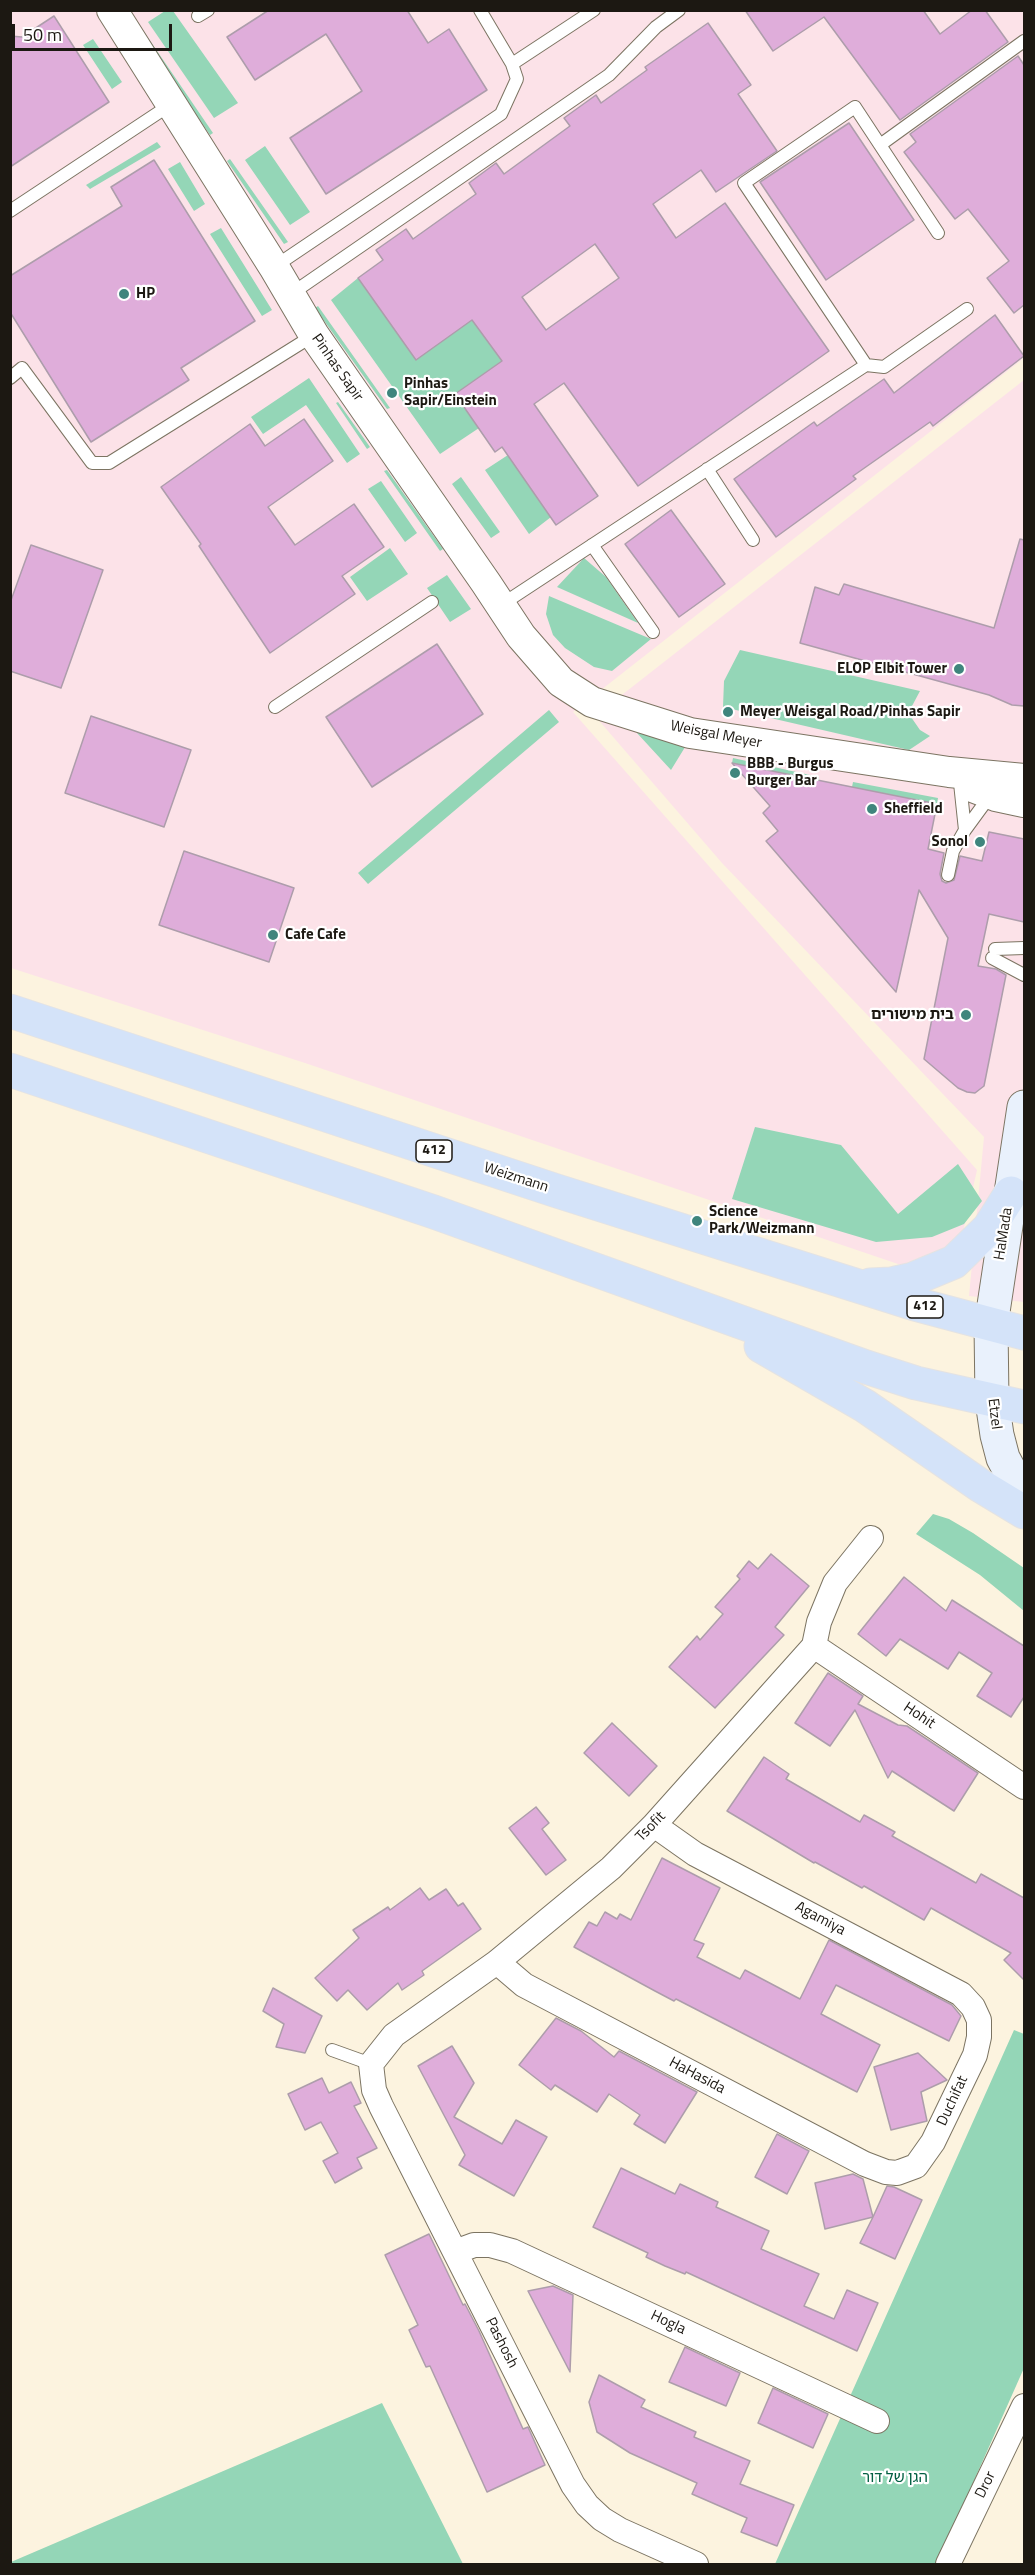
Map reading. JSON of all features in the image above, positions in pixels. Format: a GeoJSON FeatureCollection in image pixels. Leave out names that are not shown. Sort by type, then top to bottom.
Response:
{"type":"FeatureCollection","features":[{"type":"Feature","properties":{"kind":"main road","name":"Weizmann"},"geometry":{"type":"LineString","coordinates":[[10,1011],[546,1188],[859,1286],[1024,1333]]}},
{"type":"Feature","properties":{"kind":"main road"},"geometry":{"type":"LineString","coordinates":[[10,1070],[445,1216],[866,1367],[916,1383],[1024,1407]]}},
{"type":"Feature","properties":{"kind":"main road","name":"HaMada"},"geometry":{"type":"LineString","coordinates":[[991,1325],[1024,1107]]}},
{"type":"Feature","properties":{"kind":"main road"},"geometry":{"type":"LineString","coordinates":[[859,1286],[891,1284],[914,1279],[954,1262],[989,1228],[1011,1193]]}},
{"type":"Feature","properties":{"kind":"main road"},"geometry":{"type":"LineString","coordinates":[[676,1297],[865,1406],[981,1486],[1024,1512]]}},
{"type":"Feature","properties":{"kind":"main road","name":"Etzel"},"geometry":{"type":"LineString","coordinates":[[991,1325],[992,1401],[1003,1458],[1024,1497]]}},
{"type":"Feature","properties":{"kind":"street","name":"Pinhas Sapir"},"geometry":{"type":"LineString","coordinates":[[112,10],[274,267],[314,335],[521,636],[561,682],[592,702]]}},
{"type":"Feature","properties":{"kind":"street","name":"Weisgal Meyer"},"geometry":{"type":"LineString","coordinates":[[592,702],[690,733],[955,777],[1024,779]]}},
{"type":"Feature","properties":{"kind":"street","name":"Weisgal Meyer"},"geometry":{"type":"LineString","coordinates":[[955,777],[996,796],[1024,802]]}},
{"type":"Feature","properties":{"kind":"street","name":"Tsofit"},"geometry":{"type":"LineString","coordinates":[[371,2064],[394,2035],[496,1962],[611,1868],[654,1825],[813,1646],[819,1622],[836,1583],[871,1538]]}},
{"type":"Feature","properties":{"kind":"street","name":"Hohit"},"geometry":{"type":"LineString","coordinates":[[813,1646],[1024,1786]]}},
{"type":"Feature","properties":{"kind":"street","name":"Agamiya"},"geometry":{"type":"LineString","coordinates":[[654,1825],[695,1854],[961,1994],[973,2007],[979,2020]]}},
{"type":"Feature","properties":{"kind":"street","name":"HaHasida"},"geometry":{"type":"LineString","coordinates":[[496,1962],[524,1985],[865,2164],[886,2172],[905,2171]]}},
{"type":"Feature","properties":{"kind":"street","name":"Duchifat"},"geometry":{"type":"LineString","coordinates":[[905,2171],[923,2158],[939,2131],[975,2055],[979,2037],[979,2020]]}},
{"type":"Feature","properties":{"kind":"street","name":"Pashosh"},"geometry":{"type":"LineString","coordinates":[[371,2064],[371,2076],[377,2098],[573,2485],[587,2505],[602,2519],[620,2530],[696,2565]]}},
{"type":"Feature","properties":{"kind":"street","name":"Hogla"},"geometry":{"type":"LineString","coordinates":[[455,2252],[474,2245],[490,2245],[512,2251],[877,2421]]}},
{"type":"Feature","properties":{"kind":"street","name":"Dror"},"geometry":{"type":"LineString","coordinates":[[948,2565],[1024,2406]]}},
{"type":"Feature","properties":{"kind":"lane"},"geometry":{"type":"LineString","coordinates":[[274,267],[501,114],[517,79],[512,64],[480,10]]}},
{"type":"Feature","properties":{"kind":"lane"},"geometry":{"type":"LineString","coordinates":[[512,64],[594,10]]}},
{"type":"Feature","properties":{"kind":"lane"},"geometry":{"type":"LineString","coordinates":[[290,294],[609,75],[656,27],[679,10]]}},
{"type":"Feature","properties":{"kind":"lane"},"geometry":{"type":"LineString","coordinates":[[880,145],[1024,40]]}},
{"type":"Feature","properties":{"kind":"lane"},"geometry":{"type":"LineString","coordinates":[[10,211],[170,105]]}},
{"type":"Feature","properties":{"kind":"lane"},"geometry":{"type":"LineString","coordinates":[[866,365],[744,183],[855,106],[938,233]]}},
{"type":"Feature","properties":{"kind":"lane"},"geometry":{"type":"LineString","coordinates":[[501,605],[866,365],[884,367],[967,309]]}},
{"type":"Feature","properties":{"kind":"lane"},"geometry":{"type":"LineString","coordinates":[[10,378],[22,369],[92,463],[109,464],[314,335]]}},
{"type":"Feature","properties":{"kind":"lane"},"geometry":{"type":"LineString","coordinates":[[707,469],[753,540]]}},
{"type":"Feature","properties":{"kind":"lane"},"geometry":{"type":"LineString","coordinates":[[592,545],[652,632]]}},
{"type":"Feature","properties":{"kind":"lane"},"geometry":{"type":"LineString","coordinates":[[275,707],[432,602]]}},
{"type":"Feature","properties":{"kind":"lane"},"geometry":{"type":"LineString","coordinates":[[955,777],[965,830]]}},
{"type":"Feature","properties":{"kind":"lane"},"geometry":{"type":"LineString","coordinates":[[948,875],[953,851],[965,830],[984,804],[996,796]]}},
{"type":"Feature","properties":{"kind":"lane"},"geometry":{"type":"LineString","coordinates":[[1024,948],[993,953],[1024,975]]}},
{"type":"Feature","properties":{"kind":"lane"},"geometry":{"type":"LineString","coordinates":[[332,2050],[371,2064]]}},
{"type":"Feature","properties":{"kind":"shaded area"},"geometry":{"type":"Polygon","coordinates":[[[11,11],[1024,11],[1024,358],[573,712],[977,1170],[961,1241],[901,1265],[305,1063],[11,968],[11,11]]]}},
{"type":"Feature","properties":{"kind":"shaded area"},"geometry":{"type":"Polygon","coordinates":[[[1024,380],[1024,1302],[969,1296],[984,1137],[722,863],[595,716],[1024,380]]]}},
{"type":"Feature","properties":{"kind":"green space"},"geometry":{"type":"Polygon","coordinates":[[[165,11],[173,11],[238,103],[214,118],[148,22],[165,11]]]}},
{"type":"Feature","properties":{"kind":"green space"},"geometry":{"type":"Polygon","coordinates":[[[140,26],[213,133],[210,135],[137,28],[140,26]]]}},
{"type":"Feature","properties":{"kind":"green space"},"geometry":{"type":"Polygon","coordinates":[[[93,39],[122,82],[112,89],[83,45],[93,39]]]}},
{"type":"Feature","properties":{"kind":"green space"},"geometry":{"type":"Polygon","coordinates":[[[157,142],[161,147],[90,189],[86,185],[157,142]]]}},
{"type":"Feature","properties":{"kind":"green space"},"geometry":{"type":"Polygon","coordinates":[[[265,146],[310,212],[290,225],[245,160],[265,146]]]}},
{"type":"Feature","properties":{"kind":"green space"},"geometry":{"type":"Polygon","coordinates":[[[230,159],[288,242],[284,244],[227,161],[230,159]]]}},
{"type":"Feature","properties":{"kind":"green space"},"geometry":{"type":"Polygon","coordinates":[[[180,162],[205,204],[194,211],[168,169],[180,162]]]}},
{"type":"Feature","properties":{"kind":"green space"},"geometry":{"type":"Polygon","coordinates":[[[221,228],[272,310],[262,316],[210,234],[221,228]]]}},
{"type":"Feature","properties":{"kind":"green space"},"geometry":{"type":"Polygon","coordinates":[[[358,278],[472,320],[502,361],[455,394],[479,428],[440,454],[331,300],[358,278]]]}},
{"type":"Feature","properties":{"kind":"green space"},"geometry":{"type":"Polygon","coordinates":[[[318,306],[390,408],[387,409],[315,308],[318,306]]]}},
{"type":"Feature","properties":{"kind":"green space"},"geometry":{"type":"Polygon","coordinates":[[[309,378],[360,454],[347,463],[306,405],[263,434],[251,417],[309,378]]]}},
{"type":"Feature","properties":{"kind":"green space"},"geometry":{"type":"Polygon","coordinates":[[[338,402],[370,447],[367,449],[336,403],[338,402]]]}},
{"type":"Feature","properties":{"kind":"green space"},"geometry":{"type":"Polygon","coordinates":[[[508,455],[551,517],[529,534],[485,470],[508,455]]]}},
{"type":"Feature","properties":{"kind":"green space"},"geometry":{"type":"Polygon","coordinates":[[[387,470],[443,549],[440,551],[384,471],[387,470]]]}},
{"type":"Feature","properties":{"kind":"green space"},"geometry":{"type":"Polygon","coordinates":[[[461,477],[500,532],[491,538],[452,484],[461,477]]]}},
{"type":"Feature","properties":{"kind":"green space"},"geometry":{"type":"Polygon","coordinates":[[[381,481],[417,533],[405,542],[368,489],[381,481]]]}},
{"type":"Feature","properties":{"kind":"green space"},"geometry":{"type":"Polygon","coordinates":[[[390,548],[408,574],[367,601],[350,577],[390,548]]]}},
{"type":"Feature","properties":{"kind":"green space"},"geometry":{"type":"Polygon","coordinates":[[[584,558],[606,577],[638,623],[557,587],[584,558]]]}},
{"type":"Feature","properties":{"kind":"green space"},"geometry":{"type":"Polygon","coordinates":[[[447,575],[471,609],[450,622],[427,588],[447,575]]]}},
{"type":"Feature","properties":{"kind":"green space"},"geometry":{"type":"Polygon","coordinates":[[[549,596],[651,639],[612,671],[594,667],[565,648],[553,635],[546,614],[549,596]]]}},
{"type":"Feature","properties":{"kind":"green space"},"geometry":{"type":"Polygon","coordinates":[[[740,650],[920,691],[912,706],[911,717],[920,730],[930,736],[909,750],[723,707],[724,681],[740,650]]]}},
{"type":"Feature","properties":{"kind":"green space"},"geometry":{"type":"Polygon","coordinates":[[[549,710],[559,722],[368,884],[358,873],[549,710]]]}},
{"type":"Feature","properties":{"kind":"green space"},"geometry":{"type":"Polygon","coordinates":[[[643,725],[690,739],[671,770],[637,733],[643,725]]]}},
{"type":"Feature","properties":{"kind":"green space"},"geometry":{"type":"Polygon","coordinates":[[[733,758],[819,777],[819,780],[732,763],[733,758]]]}},
{"type":"Feature","properties":{"kind":"green space"},"geometry":{"type":"Polygon","coordinates":[[[853,782],[938,798],[937,804],[852,787],[853,782]]]}},
{"type":"Feature","properties":{"kind":"green space"},"geometry":{"type":"Polygon","coordinates":[[[755,1127],[841,1145],[898,1214],[958,1164],[982,1201],[964,1224],[932,1237],[876,1242],[732,1199],[755,1127]]]}},
{"type":"Feature","properties":{"kind":"green space"},"geometry":{"type":"Polygon","coordinates":[[[933,1514],[949,1519],[973,1533],[1024,1568],[1024,1611],[980,1575],[916,1534],[933,1514]]]}},
{"type":"Feature","properties":{"kind":"green space","name":"הגן של דור"},"geometry":{"type":"Polygon","coordinates":[[[1014,2030],[1024,2034],[1024,2368],[937,2564],[775,2564],[1014,2030]]]}},
{"type":"Feature","properties":{"kind":"green space"},"geometry":{"type":"Polygon","coordinates":[[[382,2403],[463,2564],[11,2564],[11,2562],[382,2403]]]}},
{"type":"Feature","properties":{"kind":"building"},"geometry":{"type":"Polygon","coordinates":[[[269,10],[407,10],[428,43],[449,29],[487,90],[326,194],[290,138],[362,91],[326,34],[255,80],[227,37],[269,10]]]}},
{"type":"Feature","properties":{"kind":"building"},"geometry":{"type":"Polygon","coordinates":[[[745,10],[923,10],[940,34],[972,10],[985,10],[1008,42],[900,120],[824,17],[773,51],[745,10]]]}},
{"type":"Feature","properties":{"kind":"building"},"geometry":{"type":"Polygon","coordinates":[[[54,16],[109,102],[10,167],[10,36],[22,37],[54,16]]]}},
{"type":"Feature","properties":{"kind":"building"},"geometry":{"type":"Polygon","coordinates":[[[708,23],[751,85],[738,94],[777,151],[716,192],[701,170],[653,204],[676,238],[725,203],[829,351],[638,486],[564,383],[534,404],[598,496],[556,525],[502,447],[495,452],[455,394],[502,361],[472,320],[416,360],[358,278],[383,260],[376,250],[406,229],[413,239],[476,194],[469,183],[496,163],[504,174],[570,126],[564,118],[596,95],[601,103],[647,70],[645,67],[708,23]],[[595,244],[522,297],[546,330],[619,278],[595,244]]]}},
{"type":"Feature","properties":{"kind":"building"},"geometry":{"type":"Polygon","coordinates":[[[1018,56],[1024,65],[1024,305],[1014,313],[987,278],[1009,261],[968,209],[955,219],[904,152],[916,142],[910,134],[1018,56]]]}},
{"type":"Feature","properties":{"kind":"building"},"geometry":{"type":"Polygon","coordinates":[[[849,123],[914,220],[826,280],[760,182],[849,123]]]}},
{"type":"Feature","properties":{"kind":"building","name":"HP"},"geometry":{"type":"Polygon","coordinates":[[[154,160],[255,321],[181,368],[189,380],[91,442],[10,312],[10,276],[122,206],[111,187],[154,160]]]}},
{"type":"Feature","properties":{"kind":"building"},"geometry":{"type":"Polygon","coordinates":[[[995,315],[1024,356],[933,426],[930,422],[853,476],[856,479],[776,537],[734,479],[814,422],[817,426],[884,379],[894,393],[995,315]]]}},
{"type":"Feature","properties":{"kind":"building"},"geometry":{"type":"Polygon","coordinates":[[[304,419],[333,461],[268,507],[295,545],[354,504],[384,547],[342,576],[355,594],[270,653],[199,546],[201,544],[161,487],[250,424],[265,446],[304,419]]]}},
{"type":"Feature","properties":{"kind":"building"},"geometry":{"type":"Polygon","coordinates":[[[671,510],[725,584],[679,617],[625,544],[671,510]]]}},
{"type":"Feature","properties":{"kind":"building","name":"ELOP Elbit Tower"},"geometry":{"type":"Polygon","coordinates":[[[1020,539],[1024,540],[1024,706],[1012,705],[989,695],[800,643],[815,587],[839,595],[844,584],[994,628],[1020,539]]]}},
{"type":"Feature","properties":{"kind":"building"},"geometry":{"type":"Polygon","coordinates":[[[31,545],[103,570],[61,688],[10,671],[10,603],[31,545]]]}},
{"type":"Feature","properties":{"kind":"building"},"geometry":{"type":"Polygon","coordinates":[[[437,644],[483,714],[372,787],[326,717],[437,644]]]}},
{"type":"Feature","properties":{"kind":"building"},"geometry":{"type":"Polygon","coordinates":[[[91,716],[191,750],[164,827],[65,793],[91,716]]]}},
{"type":"Feature","properties":{"kind":"building"},"geometry":{"type":"Polygon","coordinates":[[[732,763],[937,804],[928,849],[944,853],[940,874],[942,881],[946,883],[954,880],[960,856],[982,861],[989,832],[1024,839],[1024,922],[989,914],[978,966],[996,969],[1006,975],[984,1086],[975,1093],[958,1088],[924,1059],[948,938],[919,890],[896,992],[766,841],[778,831],[763,813],[770,806],[732,763]]]}},
{"type":"Feature","properties":{"kind":"building"},"geometry":{"type":"Polygon","coordinates":[[[184,851],[294,888],[269,962],[159,925],[184,851]]]}},
{"type":"Feature","properties":{"kind":"building"},"geometry":{"type":"Polygon","coordinates":[[[771,1554],[809,1586],[775,1627],[784,1635],[715,1708],[669,1667],[697,1636],[700,1640],[723,1614],[715,1607],[740,1579],[737,1576],[749,1561],[758,1569],[771,1554]]]}},
{"type":"Feature","properties":{"kind":"building"},"geometry":{"type":"Polygon","coordinates":[[[904,1577],[946,1611],[952,1600],[1024,1646],[1024,1697],[1011,1717],[977,1696],[992,1673],[959,1652],[948,1669],[900,1639],[886,1656],[858,1634],[904,1577]]]}},
{"type":"Feature","properties":{"kind":"building"},"geometry":{"type":"Polygon","coordinates":[[[828,1673],[863,1696],[858,1704],[898,1725],[907,1726],[978,1773],[954,1811],[892,1771],[888,1778],[855,1710],[830,1746],[795,1723],[828,1673]]]}},
{"type":"Feature","properties":{"kind":"building"},"geometry":{"type":"Polygon","coordinates":[[[612,1723],[657,1766],[629,1796],[584,1753],[612,1723]]]}},
{"type":"Feature","properties":{"kind":"building"},"geometry":{"type":"Polygon","coordinates":[[[764,1757],[789,1774],[786,1779],[860,1822],[864,1815],[895,1832],[892,1836],[976,1883],[981,1874],[1024,1898],[1024,1980],[1004,1960],[1011,1953],[931,1908],[924,1920],[864,1886],[862,1888],[814,1863],[727,1811],[764,1757]]]}},
{"type":"Feature","properties":{"kind":"building"},"geometry":{"type":"Polygon","coordinates":[[[536,1807],[549,1823],[542,1829],[566,1860],[546,1875],[509,1828],[536,1807]]]}},
{"type":"Feature","properties":{"kind":"building"},"geometry":{"type":"Polygon","coordinates":[[[662,1858],[720,1888],[694,1940],[704,1944],[697,1957],[740,1979],[745,1970],[800,1999],[829,1940],[952,2005],[961,2016],[949,2041],[836,1985],[821,2014],[880,2045],[857,2092],[676,1999],[674,2001],[574,1947],[589,1922],[597,1926],[605,1912],[617,1919],[620,1914],[631,1920],[662,1858]]]}},
{"type":"Feature","properties":{"kind":"building"},"geometry":{"type":"Polygon","coordinates":[[[420,1888],[429,1900],[446,1889],[458,1906],[463,1903],[481,1929],[422,1971],[424,1975],[402,1990],[398,1983],[367,2010],[348,1990],[337,2001],[315,1978],[359,1938],[353,1930],[388,1907],[390,1910],[420,1888]]]}},
{"type":"Feature","properties":{"kind":"building"},"geometry":{"type":"Polygon","coordinates":[[[273,1988],[322,2016],[305,2053],[276,2047],[284,2024],[263,2011],[273,1988]]]}},
{"type":"Feature","properties":{"kind":"building"},"geometry":{"type":"Polygon","coordinates":[[[556,2018],[581,2031],[614,2057],[619,2051],[697,2092],[665,2143],[634,2124],[640,2115],[609,2094],[597,2112],[555,2085],[551,2090],[519,2065],[556,2018]]]}},
{"type":"Feature","properties":{"kind":"building"},"geometry":{"type":"Polygon","coordinates":[[[452,2046],[474,2083],[454,2117],[502,2144],[516,2120],[547,2137],[514,2196],[459,2165],[465,2155],[418,2066],[452,2046]]]}},
{"type":"Feature","properties":{"kind":"building"},"geometry":{"type":"Polygon","coordinates":[[[918,2053],[947,2080],[921,2092],[927,2121],[891,2130],[874,2067],[918,2053]]]}},
{"type":"Feature","properties":{"kind":"building"},"geometry":{"type":"Polygon","coordinates":[[[322,2078],[329,2093],[351,2082],[361,2103],[354,2106],[377,2148],[357,2158],[362,2168],[335,2183],[323,2161],[338,2153],[321,2122],[305,2130],[288,2094],[322,2078]]]}},
{"type":"Feature","properties":{"kind":"building"},"geometry":{"type":"Polygon","coordinates":[[[777,2134],[809,2151],[787,2194],[755,2177],[777,2134]]]}},
{"type":"Feature","properties":{"kind":"building"},"geometry":{"type":"Polygon","coordinates":[[[621,2168],[675,2194],[680,2184],[718,2202],[716,2207],[769,2231],[761,2249],[819,2274],[804,2306],[834,2319],[847,2290],[878,2303],[857,2351],[686,2272],[685,2274],[665,2266],[646,2257],[648,2253],[593,2227],[621,2168]]]}},
{"type":"Feature","properties":{"kind":"building"},"geometry":{"type":"Polygon","coordinates":[[[853,2174],[863,2179],[873,2217],[825,2229],[815,2183],[853,2174]]]}},
{"type":"Feature","properties":{"kind":"building"},"geometry":{"type":"Polygon","coordinates":[[[887,2186],[922,2200],[895,2259],[860,2243],[887,2186]]]}},
{"type":"Feature","properties":{"kind":"building"},"geometry":{"type":"Polygon","coordinates":[[[429,2234],[463,2305],[465,2304],[479,2331],[523,2429],[528,2427],[545,2465],[487,2492],[430,2366],[426,2367],[409,2330],[418,2325],[385,2255],[429,2234]]]}},
{"type":"Feature","properties":{"kind":"building"},"geometry":{"type":"Polygon","coordinates":[[[553,2286],[573,2295],[570,2372],[528,2291],[553,2286]]]}},
{"type":"Feature","properties":{"kind":"building"},"geometry":{"type":"Polygon","coordinates":[[[685,2347],[740,2373],[726,2406],[669,2382],[685,2347]]]}},
{"type":"Feature","properties":{"kind":"building"},"geometry":{"type":"Polygon","coordinates":[[[599,2375],[645,2400],[641,2407],[696,2432],[694,2437],[750,2461],[740,2484],[794,2505],[777,2546],[741,2532],[747,2518],[692,2494],[697,2483],[630,2453],[597,2432],[589,2402],[599,2375]]]}},
{"type":"Feature","properties":{"kind":"building"},"geometry":{"type":"Polygon","coordinates":[[[773,2388],[828,2414],[813,2448],[758,2423],[773,2388]]]}},
{"type":"Feature","properties":{"kind":"place","name":"HP"},"geometry":{"type":"Point","coordinates":[124,294]}},
{"type":"Feature","properties":{"kind":"place","name":"Pinhas Sapir/Einstein"},"geometry":{"type":"Point","coordinates":[392,393]}},
{"type":"Feature","properties":{"kind":"place","name":"ELOP Elbit Tower"},"geometry":{"type":"Point","coordinates":[959,669]}},
{"type":"Feature","properties":{"kind":"place","name":"Meyer Weisgal Road/Pinhas Sapir"},"geometry":{"type":"Point","coordinates":[728,712]}},
{"type":"Feature","properties":{"kind":"place","name":"BBB - Burgus Burger Bar"},"geometry":{"type":"Point","coordinates":[735,773]}},
{"type":"Feature","properties":{"kind":"place","name":"Sheffield"},"geometry":{"type":"Point","coordinates":[872,809]}},
{"type":"Feature","properties":{"kind":"place","name":"Sonol"},"geometry":{"type":"Point","coordinates":[980,842]}},
{"type":"Feature","properties":{"kind":"place","name":"Cafe Cafe"},"geometry":{"type":"Point","coordinates":[273,935]}},
{"type":"Feature","properties":{"kind":"place","name":"בית מישורים"},"geometry":{"type":"Point","coordinates":[966,1015]}},
{"type":"Feature","properties":{"kind":"place","name":"Science Park/Weizmann"},"geometry":{"type":"Point","coordinates":[697,1221]}}]}
